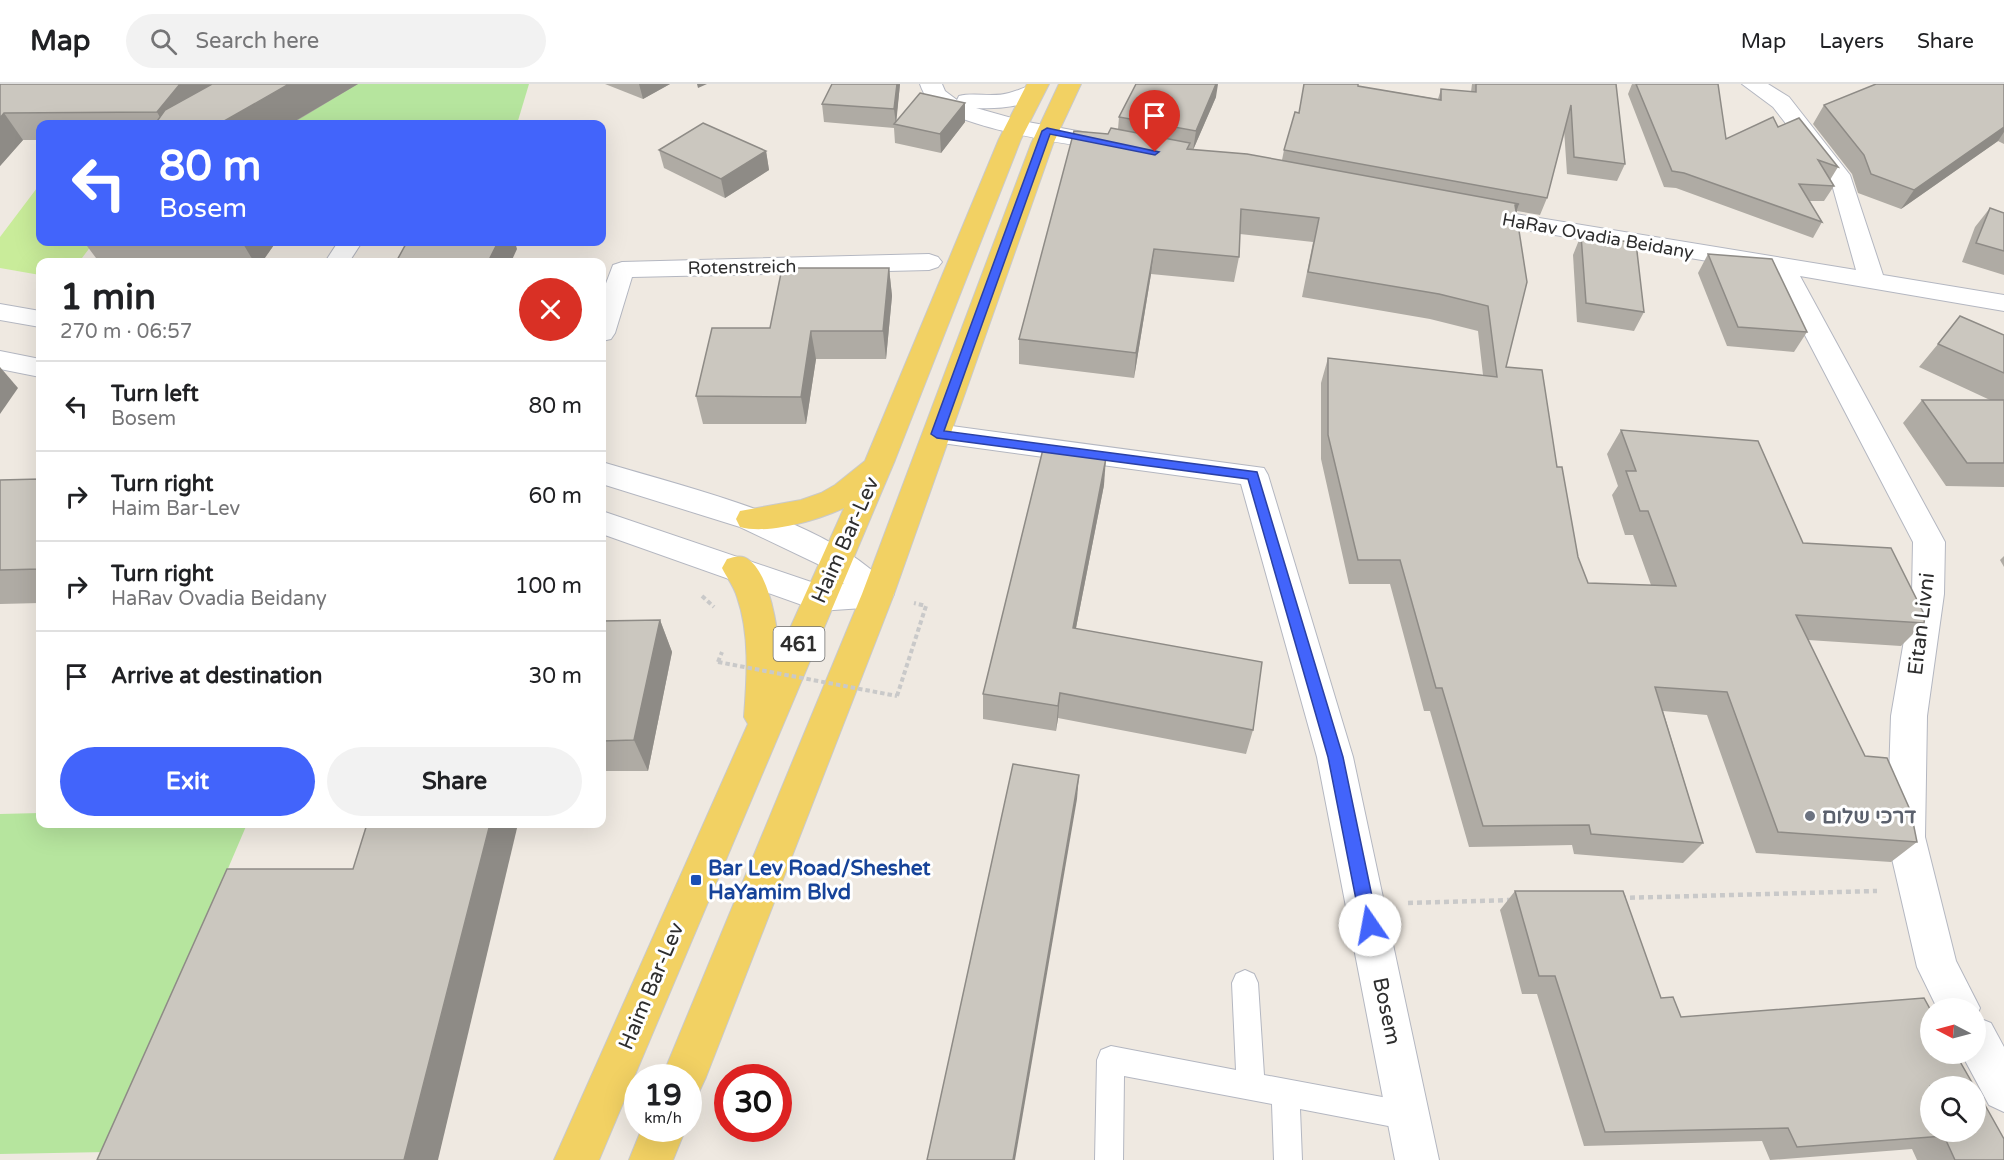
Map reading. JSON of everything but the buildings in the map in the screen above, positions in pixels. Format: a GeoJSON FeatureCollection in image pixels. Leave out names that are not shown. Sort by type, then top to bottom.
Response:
{"type":"FeatureCollection","features":[{"type":"Feature","properties":{"kind":"main road","name":"Haim Bar-Lev"},"geometry":{"type":"LineString","coordinates":[[576,1160],[819,598],[1032,128],[1070,84]]}},
{"type":"Feature","properties":{"kind":"main road","name":"Haim Bar-Lev"},"geometry":{"type":"LineString","coordinates":[[689,1064],[878,594],[937,434],[1032,128],[1036,87]]}},
{"type":"Feature","properties":{"kind":"main road"},"geometry":{"type":"LineString","coordinates":[[751,519],[783,516],[828,504],[860,483],[880,460]]}},
{"type":"Feature","properties":{"kind":"main road"},"geometry":{"type":"LineString","coordinates":[[738,568],[748,582],[755,603],[761,644],[761,730]]}},
{"type":"Feature","properties":{"kind":"main road"},"geometry":{"type":"LineString","coordinates":[[651,1160],[658,1142]]}},
{"type":"Feature","properties":{"kind":"street"},"geometry":{"type":"LineString","coordinates":[[1753,84],[1780,102],[1842,180],[1872,282]]}},
{"type":"Feature","properties":{"kind":"street"},"geometry":{"type":"LineString","coordinates":[[933,89],[962,101],[1000,102],[1024,97],[1036,87]]}},
{"type":"Feature","properties":{"kind":"street"},"geometry":{"type":"LineString","coordinates":[[933,89],[960,110],[1032,128],[1138,149]]}},
{"type":"Feature","properties":{"kind":"street","name":"HaRav Ovadia Beidany"},"geometry":{"type":"LineString","coordinates":[[1453,210],[2004,303]]}},
{"type":"Feature","properties":{"kind":"street","name":"Rotenstreich"},"geometry":{"type":"LineString","coordinates":[[606,320],[622,270],[929,262]]}},
{"type":"Feature","properties":{"kind":"street","name":"Eitan Livni"},"geometry":{"type":"LineString","coordinates":[[1782,267],[1929,542],[1928,594],[1909,716],[1906,837],[1937,967],[1954,998]]}},
{"type":"Feature","properties":{"kind":"street"},"geometry":{"type":"LineString","coordinates":[[0,312],[36,317]]}},
{"type":"Feature","properties":{"kind":"street"},"geometry":{"type":"LineString","coordinates":[[0,360],[36,367]]}},
{"type":"Feature","properties":{"kind":"street","name":"Bosem"},"geometry":{"type":"LineString","coordinates":[[937,434],[1253,475],[1335,757],[1418,1160]]}},
{"type":"Feature","properties":{"kind":"street"},"geometry":{"type":"LineString","coordinates":[[606,474],[751,519],[837,560],[878,594]]}},
{"type":"Feature","properties":{"kind":"street"},"geometry":{"type":"LineString","coordinates":[[606,523],[819,598],[878,594]]}},
{"type":"Feature","properties":{"kind":"street"},"geometry":{"type":"LineString","coordinates":[[1986,1057],[2004,1090]]}},
{"type":"Feature","properties":{"kind":"lane"},"geometry":{"type":"LineString","coordinates":[[1245,982],[1251,1087]]}},
{"type":"Feature","properties":{"kind":"lane"},"geometry":{"type":"LineString","coordinates":[[1108,1160],[1111,1060],[1408,1116]]}},
{"type":"Feature","properties":{"kind":"lane"},"geometry":{"type":"LineString","coordinates":[[1286,1093],[1288,1160]]}},
{"type":"Feature","properties":{"kind":"path"},"geometry":{"type":"LineString","coordinates":[[694,590],[709,600],[715,608]]}},
{"type":"Feature","properties":{"kind":"path"},"geometry":{"type":"LineString","coordinates":[[724,647],[718,662],[897,696],[926,606]]}},
{"type":"Feature","properties":{"kind":"path"},"geometry":{"type":"LineString","coordinates":[[1612,898],[1919,890]]}},
{"type":"Feature","properties":{"kind":"path"},"geometry":{"type":"LineString","coordinates":[[1365,904],[1518,900]]}},
{"type":"Feature","properties":{"kind":"green space"},"geometry":{"type":"Polygon","coordinates":[[[226,84],[529,84],[518,120],[245,120],[226,84]]]}},
{"type":"Feature","properties":{"kind":"green space"},"geometry":{"type":"Polygon","coordinates":[[[36,189],[36,246],[91,246],[82,258],[36,258],[36,274],[0,268],[0,237],[36,189]]]}},
{"type":"Feature","properties":{"kind":"green space"},"geometry":{"type":"Polygon","coordinates":[[[36,813],[36,828],[245,828],[107,1152],[0,1154],[0,814],[36,813]]]}},
{"type":"Feature","properties":{"kind":"place","name":"דרכי שלום"},"geometry":{"type":"Point","coordinates":[1810,816]}},
{"type":"Feature","properties":{"kind":"place","name":"Bar Lev Road/Sheshet HaYamim Blvd"},"geometry":{"type":"Point","coordinates":[696,880]}},
{"type":"Feature","properties":{"kind":"route"},"geometry":{"type":"LineString","coordinates":[[1155,152],[1047,131],[937,434],[1253,475],[1335,757],[1370,925]]}}]}
